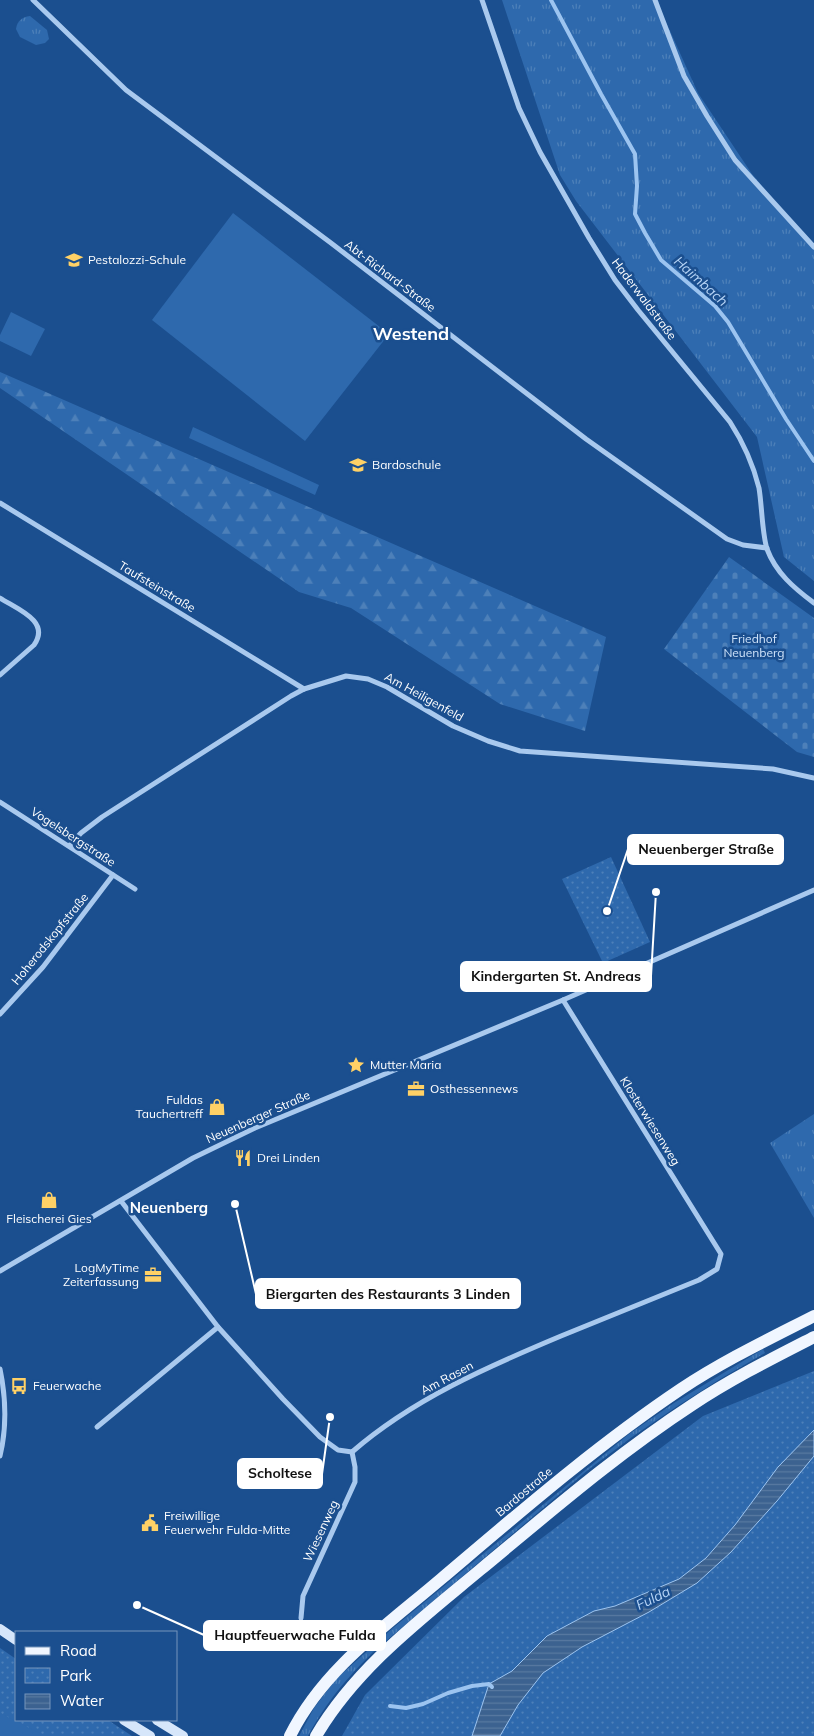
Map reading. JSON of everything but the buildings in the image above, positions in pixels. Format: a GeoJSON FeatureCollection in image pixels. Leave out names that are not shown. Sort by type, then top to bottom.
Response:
{"type":"FeatureCollection","features":[{"type":"Feature","properties":{"kind":"main road","name":"Bardostraße"},"geometry":{"type":"LineString","coordinates":[[290,1736],[307,1706],[339,1666],[569,1472],[626,1427],[682,1388],[726,1361],[814,1316]]}},
{"type":"Feature","properties":{"kind":"main road"},"geometry":{"type":"LineString","coordinates":[[316,1736],[338,1701],[389,1647],[588,1481],[642,1439],[692,1405],[735,1378],[814,1337]]}},
{"type":"Feature","properties":{"kind":"main road"},"geometry":{"type":"LineString","coordinates":[[0,1629],[15,1639]]}},
{"type":"Feature","properties":{"kind":"main road"},"geometry":{"type":"LineString","coordinates":[[126,1721],[150,1736]]}},
{"type":"Feature","properties":{"kind":"main road"},"geometry":{"type":"LineString","coordinates":[[159,1721],[183,1736]]}},
{"type":"Feature","properties":{"kind":"street","name":"Abt-Richard-Straße"},"geometry":{"type":"LineString","coordinates":[[33,0],[126,90],[331,243],[586,439],[726,539],[743,545],[767,548]]}},
{"type":"Feature","properties":{"kind":"street","name":"Haderwaldstraße"},"geometry":{"type":"LineString","coordinates":[[482,0],[519,108],[540,152],[589,238],[615,280],[730,422],[741,440],[750,459],[758,487],[767,548]]}},
{"type":"Feature","properties":{"kind":"street"},"geometry":{"type":"LineString","coordinates":[[655,0],[684,76],[735,160],[814,248]]}},
{"type":"Feature","properties":{"kind":"street","name":"Taufsteinstraße"},"geometry":{"type":"LineString","coordinates":[[0,503],[304,689]]}},
{"type":"Feature","properties":{"kind":"street"},"geometry":{"type":"LineString","coordinates":[[767,548],[789,584],[814,603]]}},
{"type":"Feature","properties":{"kind":"street"},"geometry":{"type":"LineString","coordinates":[[0,598],[33,619],[38,625],[40,632],[34,645],[0,675]]}},
{"type":"Feature","properties":{"kind":"street","name":"Am Heiligenfeld"},"geometry":{"type":"LineString","coordinates":[[69,846],[80,833],[102,817],[273,707],[304,689],[346,676],[368,679],[387,687],[453,726],[488,741],[520,751],[773,769],[814,778]]}},
{"type":"Feature","properties":{"kind":"street","name":"Vogelsbergstraße"},"geometry":{"type":"LineString","coordinates":[[0,802],[135,889]]}},
{"type":"Feature","properties":{"kind":"street","name":"Hoherodskopfstraße"},"geometry":{"type":"LineString","coordinates":[[0,1014],[43,967],[113,875]]}},
{"type":"Feature","properties":{"kind":"street","name":"Neuenberger Straße"},"geometry":{"type":"LineString","coordinates":[[0,1271],[193,1158],[262,1124],[563,1000],[814,890]]}},
{"type":"Feature","properties":{"kind":"street","name":"Klosterwiesenweg"},"geometry":{"type":"LineString","coordinates":[[563,1000],[721,1254]]}},
{"type":"Feature","properties":{"kind":"street"},"geometry":{"type":"LineString","coordinates":[[120,1201],[218,1327],[283,1399],[320,1437],[338,1450],[352,1452]]}},
{"type":"Feature","properties":{"kind":"street","name":"Am Rasen"},"geometry":{"type":"LineString","coordinates":[[352,1452],[383,1427],[414,1406],[464,1378],[699,1280],[717,1269],[721,1254]]}},
{"type":"Feature","properties":{"kind":"street"},"geometry":{"type":"LineString","coordinates":[[97,1427],[218,1327]]}},
{"type":"Feature","properties":{"kind":"street"},"geometry":{"type":"LineString","coordinates":[[0,1369],[5,1412],[3,1445],[0,1456]]}},
{"type":"Feature","properties":{"kind":"street","name":"Wiesenweg"},"geometry":{"type":"LineString","coordinates":[[301,1618],[303,1596],[355,1482],[352,1452]]}},
{"type":"Feature","properties":{"kind":"green space"},"geometry":{"type":"Polygon","coordinates":[[[502,0],[658,0],[661,11],[698,93],[752,174],[814,248],[814,581],[784,557],[757,437],[576,201],[560,175],[502,0]]]}},
{"type":"Feature","properties":{"kind":"green space"},"geometry":{"type":"Polygon","coordinates":[[[30,16],[47,30],[49,39],[45,43],[36,45],[20,37],[16,29],[17,24],[22,18],[30,16]]]}},
{"type":"Feature","properties":{"kind":"green space"},"geometry":{"type":"Polygon","coordinates":[[[233,213],[389,334],[305,441],[152,320],[233,213]]]}},
{"type":"Feature","properties":{"kind":"green space"},"geometry":{"type":"Polygon","coordinates":[[[11,312],[45,329],[31,356],[0,341],[0,335],[11,312]]]}},
{"type":"Feature","properties":{"kind":"green space"},"geometry":{"type":"Polygon","coordinates":[[[0,372],[606,637],[585,731],[500,704],[351,608],[299,592],[0,388],[0,372]]]}},
{"type":"Feature","properties":{"kind":"green space"},"geometry":{"type":"Polygon","coordinates":[[[193,427],[319,485],[315,495],[189,438],[193,427]]]}},
{"type":"Feature","properties":{"kind":"green space","name":"Friedhof Neuenberg"},"geometry":{"type":"Polygon","coordinates":[[[729,557],[814,618],[814,757],[797,752],[664,649],[729,557]]]}},
{"type":"Feature","properties":{"kind":"green space"},"geometry":{"type":"Polygon","coordinates":[[[611,857],[650,942],[603,963],[562,879],[611,857]]]}},
{"type":"Feature","properties":{"kind":"green space"},"geometry":{"type":"Polygon","coordinates":[[[814,1114],[814,1218],[770,1143],[814,1114]]]}},
{"type":"Feature","properties":{"kind":"green space"},"geometry":{"type":"Polygon","coordinates":[[[763,1349],[765,1353],[676,1407],[588,1470],[373,1652],[338,1691],[322,1712],[308,1736],[299,1736],[314,1708],[336,1679],[393,1628],[629,1434],[674,1403],[763,1349]]]}},
{"type":"Feature","properties":{"kind":"green space"},"geometry":{"type":"Polygon","coordinates":[[[814,1371],[814,1736],[342,1736],[365,1695],[464,1597],[703,1416],[814,1371]]]}},
{"type":"Feature","properties":{"kind":"green space"},"geometry":{"type":"Polygon","coordinates":[[[0,1648],[15,1658],[15,1721],[110,1721],[132,1736],[0,1736],[0,1648]]]}},
{"type":"Feature","properties":{"kind":"green space"},"geometry":{"type":"Polygon","coordinates":[[[0,1713],[45,1736],[0,1736],[0,1713]]]}},
{"type":"Feature","properties":{"kind":"water","name":"Fulda"},"geometry":{"type":"Polygon","coordinates":[[[814,1430],[814,1456],[731,1552],[697,1583],[649,1612],[582,1647],[543,1673],[518,1705],[500,1736],[472,1736],[489,1684],[512,1671],[547,1636],[594,1611],[615,1606],[679,1579],[706,1558],[735,1525],[778,1467],[814,1430]]]}},
{"type":"Feature","properties":{"kind":"waterway","name":"Haimbach"},"geometry":{"type":"LineString","coordinates":[[551,0],[635,154],[637,186],[635,214],[645,233],[661,260],[715,306],[728,322],[786,419],[814,461]]}},
{"type":"Feature","properties":{"kind":"waterway"},"geometry":{"type":"LineString","coordinates":[[390,1706],[406,1708],[423,1704],[448,1693],[472,1686],[489,1684],[492,1687]]}},
{"type":"Feature","properties":{"kind":"place","name":"Pestalozzi-Schule"},"geometry":{"type":"Point","coordinates":[74,260]}},
{"type":"Feature","properties":{"kind":"place","name":"Bardoschule"},"geometry":{"type":"Point","coordinates":[358,465]}},
{"type":"Feature","properties":{"kind":"place","name":"Kindergarten St. Andreas"},"geometry":{"type":"Point","coordinates":[656,892]}},
{"type":"Feature","properties":{"kind":"place","name":"Neuenberger Straße"},"geometry":{"type":"Point","coordinates":[607,911]}},
{"type":"Feature","properties":{"kind":"place","name":"Mutter Maria"},"geometry":{"type":"Point","coordinates":[356,1065]}},
{"type":"Feature","properties":{"kind":"place","name":"Osthessennews"},"geometry":{"type":"Point","coordinates":[416,1089]}},
{"type":"Feature","properties":{"kind":"place","name":"Fuldas Tauchertreff"},"geometry":{"type":"Point","coordinates":[217,1107]}},
{"type":"Feature","properties":{"kind":"place","name":"Drei Linden"},"geometry":{"type":"Point","coordinates":[243,1158]}},
{"type":"Feature","properties":{"kind":"place","name":"Fleischerei Gies"},"geometry":{"type":"Point","coordinates":[49,1200]}},
{"type":"Feature","properties":{"kind":"place","name":"Biergarten des Restaurants 3 Linden"},"geometry":{"type":"Point","coordinates":[235,1204]}},
{"type":"Feature","properties":{"kind":"place","name":"LogMyTime Zeiterfassung"},"geometry":{"type":"Point","coordinates":[153,1275]}},
{"type":"Feature","properties":{"kind":"place","name":"Feuerwache"},"geometry":{"type":"Point","coordinates":[19,1386]}},
{"type":"Feature","properties":{"kind":"place","name":"Scholtese"},"geometry":{"type":"Point","coordinates":[330,1417]}},
{"type":"Feature","properties":{"kind":"place","name":"Freiwillige Feuerwehr Fulda-Mitte"},"geometry":{"type":"Point","coordinates":[150,1523]}},
{"type":"Feature","properties":{"kind":"place","name":"Hauptfeuerwache Fulda"},"geometry":{"type":"Point","coordinates":[137,1605]}},
{"type":"Feature","properties":{"kind":"district","name":"Westend"},"geometry":{"type":"Point","coordinates":[411,334]}},
{"type":"Feature","properties":{"kind":"district","name":"Neuenberg"},"geometry":{"type":"Point","coordinates":[169,1208]}}]}
